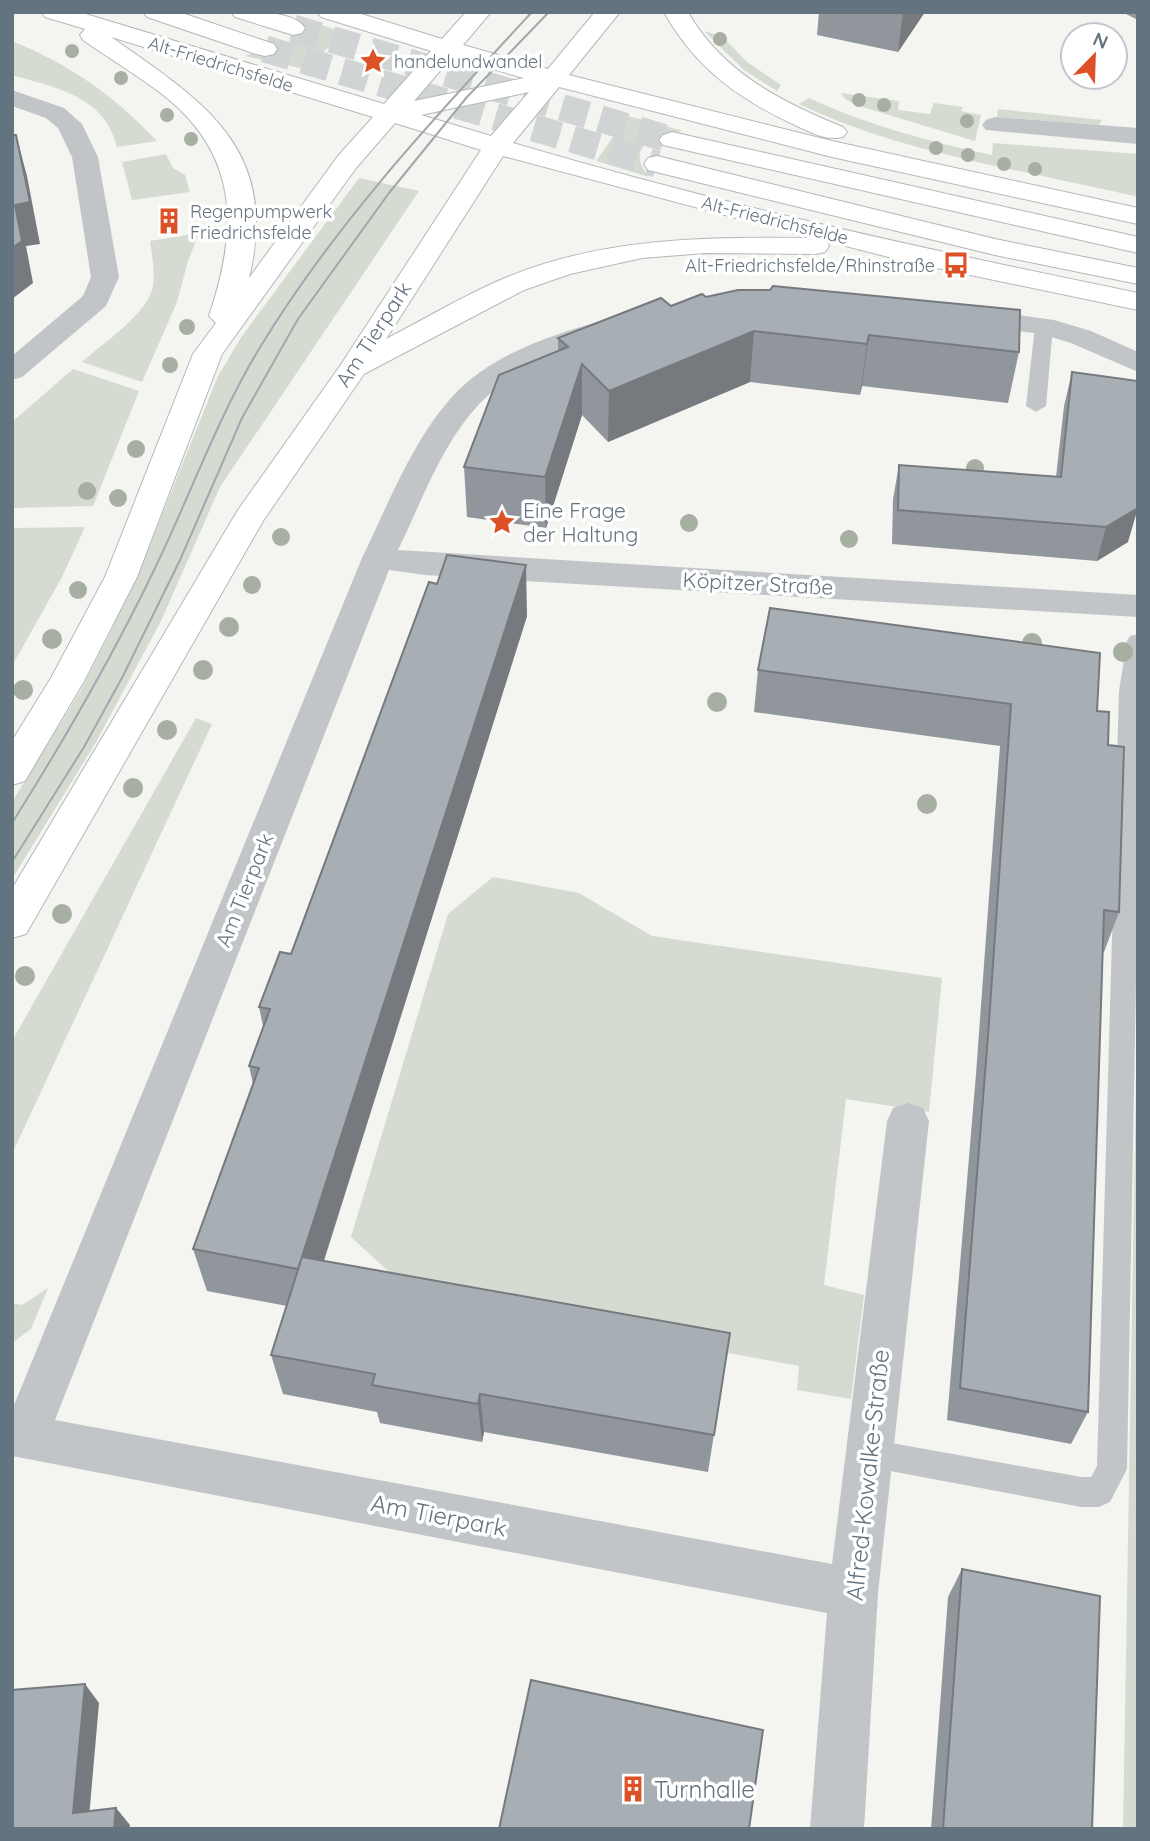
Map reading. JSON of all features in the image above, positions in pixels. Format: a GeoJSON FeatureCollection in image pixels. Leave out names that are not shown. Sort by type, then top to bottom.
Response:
{"type":"FeatureCollection","features":[{"type":"Feature","properties":{"kind":"main road","name":"Alt-Friedrichsfelde"},"geometry":{"type":"LineString","coordinates":[[155,12],[265,49]]}},
{"type":"Feature","properties":{"kind":"main road"},"geometry":{"type":"LineString","coordinates":[[243,12],[293,28]]}},
{"type":"Feature","properties":{"kind":"main road","name":"Alt-Friedrichsfelde"},"geometry":{"type":"LineString","coordinates":[[328,12],[554,78],[814,147],[1138,216]]}},
{"type":"Feature","properties":{"kind":"main road"},"geometry":{"type":"LineString","coordinates":[[208,354],[347,162],[478,12]]}},
{"type":"Feature","properties":{"kind":"main road","name":"Am Tierpark"},"geometry":{"type":"LineString","coordinates":[[12,923],[249,517],[353,368],[497,146],[608,12]]}},
{"type":"Feature","properties":{"kind":"main road"},"geometry":{"type":"LineString","coordinates":[[676,12],[684,31],[710,60],[743,86],[775,106],[953,178]]}},
{"type":"Feature","properties":{"kind":"main road","name":"Alt-Friedrichsfelde"},"geometry":{"type":"LineString","coordinates":[[61,15],[566,167],[908,254],[1138,302]]}},
{"type":"Feature","properties":{"kind":"main road"},"geometry":{"type":"LineString","coordinates":[[12,772],[67,681],[121,577],[228,302],[242,253],[244,218],[238,178],[217,137],[198,114],[61,15]]}},
{"type":"Feature","properties":{"kind":"main road"},"geometry":{"type":"LineString","coordinates":[[447,48],[497,146]]}},
{"type":"Feature","properties":{"kind":"main road","name":"Alt-Friedrichsfelde"},"geometry":{"type":"LineString","coordinates":[[389,114],[554,78]]}},
{"type":"Feature","properties":{"kind":"main road"},"geometry":{"type":"LineString","coordinates":[[673,140],[1138,245]]}},
{"type":"Feature","properties":{"kind":"main road","name":"Alt-Friedrichsfelde"},"geometry":{"type":"LineString","coordinates":[[657,164],[995,247],[1138,276]]}},
{"type":"Feature","properties":{"kind":"main road"},"geometry":{"type":"LineString","coordinates":[[353,368],[514,284],[591,260],[642,250],[705,245],[770,244],[908,254]]}},
{"type":"Feature","properties":{"kind":"street"},"geometry":{"type":"LineString","coordinates":[[12,97],[55,113],[69,124],[85,157],[105,277],[96,300],[12,371]]}},
{"type":"Feature","properties":{"kind":"street"},"geometry":{"type":"LineString","coordinates":[[995,125],[1138,136]]}},
{"type":"Feature","properties":{"kind":"street"},"geometry":{"type":"LineString","coordinates":[[941,314],[1044,326],[1081,337],[1138,363]]}},
{"type":"Feature","properties":{"kind":"street","name":"Am Tierpark"},"geometry":{"type":"LineString","coordinates":[[634,320],[541,352],[481,386],[454,413],[378,558],[18,1435],[853,1593]]}},
{"type":"Feature","properties":{"kind":"street","name":"Köpitzer Straße"},"geometry":{"type":"LineString","coordinates":[[378,558],[425,564],[1138,606]]}},
{"type":"Feature","properties":{"kind":"street","name":"Alfred-Kowalke-Straße"},"geometry":{"type":"LineString","coordinates":[[837,1829],[853,1593],[908,1121]]}},
{"type":"Feature","properties":{"kind":"lane"},"geometry":{"type":"LineString","coordinates":[[1035,406],[1044,326]]}},
{"type":"Feature","properties":{"kind":"lane"},"geometry":{"type":"LineString","coordinates":[[869,1453],[1081,1492],[1099,1492],[1112,1469],[1130,691],[1138,641]]}},
{"type":"Feature","properties":{"kind":"shaded area"},"geometry":{"type":"Polygon","coordinates":[[[301,18],[345,33],[304,69],[245,56],[289,43],[301,31],[301,18]]]}},
{"type":"Feature","properties":{"kind":"shaded area"},"geometry":{"type":"Polygon","coordinates":[[[704,31],[723,37],[747,62],[781,85],[777,91],[744,70],[704,31]]]}},
{"type":"Feature","properties":{"kind":"shaded area"},"geometry":{"type":"Polygon","coordinates":[[[12,41],[53,60],[90,83],[125,110],[157,141],[117,147],[102,116],[90,105],[61,90],[12,75],[12,41]]]}},
{"type":"Feature","properties":{"kind":"shaded area"},"geometry":{"type":"Polygon","coordinates":[[[841,93],[899,101],[898,110],[930,114],[934,103],[963,107],[961,111],[981,115],[975,141],[859,106],[845,99],[841,93]]]}},
{"type":"Feature","properties":{"kind":"shaded area"},"geometry":{"type":"Polygon","coordinates":[[[809,98],[899,132],[992,155],[993,143],[1138,154],[1138,197],[965,159],[879,136],[799,104],[809,98]]]}},
{"type":"Feature","properties":{"kind":"shaded area"},"geometry":{"type":"Polygon","coordinates":[[[998,109],[1102,120],[1099,125],[997,117],[998,109]]]}},
{"type":"Feature","properties":{"kind":"shaded area"},"geometry":{"type":"Polygon","coordinates":[[[628,116],[683,131],[654,139],[641,150],[642,166],[649,177],[596,161],[628,116]]]}},
{"type":"Feature","properties":{"kind":"shaded area"},"geometry":{"type":"Polygon","coordinates":[[[166,154],[173,168],[185,175],[190,192],[132,200],[122,162],[166,154]]]}},
{"type":"Feature","properties":{"kind":"shaded area"},"geometry":{"type":"Polygon","coordinates":[[[359,178],[419,191],[220,487],[161,621],[95,744],[12,879],[12,802],[81,690],[112,629],[151,542],[218,376],[242,336],[359,178]]]}},
{"type":"Feature","properties":{"kind":"shaded area"},"geometry":{"type":"Polygon","coordinates":[[[199,233],[177,302],[142,382],[82,362],[134,317],[150,296],[154,275],[150,241],[199,233]]]}},
{"type":"Feature","properties":{"kind":"shaded area"},"geometry":{"type":"Polygon","coordinates":[[[73,369],[139,391],[93,506],[12,508],[12,422],[73,369]]]}},
{"type":"Feature","properties":{"kind":"shaded area"},"geometry":{"type":"Polygon","coordinates":[[[85,527],[62,577],[12,666],[12,528],[85,527]]]}},
{"type":"Feature","properties":{"kind":"shaded area"},"geometry":{"type":"Polygon","coordinates":[[[196,718],[212,724],[12,1154],[12,1041],[196,718]]]}},
{"type":"Feature","properties":{"kind":"shaded area"},"geometry":{"type":"Polygon","coordinates":[[[493,877],[579,893],[652,936],[942,978],[929,1112],[846,1099],[824,1285],[864,1295],[851,1399],[797,1390],[799,1366],[415,1296],[351,1237],[448,914],[493,877]]]}},
{"type":"Feature","properties":{"kind":"shaded area"},"geometry":{"type":"Polygon","coordinates":[[[1138,963],[1138,1829],[1123,1829],[1138,963]]]}},
{"type":"Feature","properties":{"kind":"shaded area"},"geometry":{"type":"Polygon","coordinates":[[[48,1288],[31,1329],[12,1343],[12,1303],[22,1305],[48,1288]]]}},
{"type":"Feature","properties":{"kind":"building"},"geometry":{"type":"Polygon","coordinates":[[[12,135],[16,135],[30,202],[15,205],[22,241],[12,248],[12,135]]]}},
{"type":"Feature","properties":{"kind":"building"},"geometry":{"type":"Polygon","coordinates":[[[773,286],[1020,310],[1019,352],[869,335],[867,344],[754,331],[609,391],[582,364],[545,477],[464,467],[499,375],[568,347],[558,338],[661,298],[671,306],[702,294],[706,297],[738,290],[770,290],[773,286]]]}},
{"type":"Feature","properties":{"kind":"building"},"geometry":{"type":"Polygon","coordinates":[[[1072,372],[1138,381],[1138,508],[1106,527],[898,510],[899,465],[1061,477],[1072,372]]]}},
{"type":"Feature","properties":{"kind":"building"},"geometry":{"type":"Polygon","coordinates":[[[447,555],[526,565],[298,1269],[193,1249],[259,1068],[249,1066],[270,1009],[259,1007],[280,952],[291,954],[429,582],[437,584],[447,555]]]}},
{"type":"Feature","properties":{"kind":"building"},"geometry":{"type":"Polygon","coordinates":[[[770,608],[1100,653],[1097,711],[1109,712],[1108,745],[1124,747],[1119,912],[1104,910],[1088,1412],[960,1388],[1011,704],[758,670],[770,608]]]}},
{"type":"Feature","properties":{"kind":"building"},"geometry":{"type":"Polygon","coordinates":[[[302,1257],[730,1333],[714,1435],[480,1394],[478,1404],[372,1385],[375,1374],[271,1355],[302,1257]]]}},
{"type":"Feature","properties":{"kind":"building"},"geometry":{"type":"Polygon","coordinates":[[[962,1569],[1100,1596],[1092,1829],[943,1829],[962,1569]]]}},
{"type":"Feature","properties":{"kind":"building","name":"Turnhalle"},"geometry":{"type":"Polygon","coordinates":[[[531,1680],[763,1730],[749,1829],[499,1829],[531,1680]]]}},
{"type":"Feature","properties":{"kind":"building"},"geometry":{"type":"Polygon","coordinates":[[[85,1684],[73,1813],[116,1808],[114,1829],[12,1829],[12,1690],[85,1684]]]}},
{"type":"Feature","properties":{"kind":"tunnel"},"geometry":{"type":"LineString","coordinates":[[293,28],[672,140]]}},
{"type":"Feature","properties":{"kind":"tunnel"},"geometry":{"type":"LineString","coordinates":[[265,49],[657,164]]}},
{"type":"Feature","properties":{"kind":"tram line"},"geometry":{"type":"LineString","coordinates":[[12,823],[70,728],[124,631],[231,401],[288,303],[352,216],[387,174],[532,12]]}},
{"type":"Feature","properties":{"kind":"tram line"},"geometry":{"type":"LineString","coordinates":[[12,862],[84,747],[123,676],[180,560],[242,418],[298,319],[389,193],[467,97],[549,12]]}},
{"type":"Feature","properties":{"kind":"place","name":"handelundwandel"},"geometry":{"type":"Point","coordinates":[373,61]}},
{"type":"Feature","properties":{"kind":"place","name":"Regenpumpwerk Friedrichsfelde"},"geometry":{"type":"Point","coordinates":[169,221]}},
{"type":"Feature","properties":{"kind":"place","name":"Alt-Friedrichsfelde/Rhinstraße"},"geometry":{"type":"Point","coordinates":[956,265]}},
{"type":"Feature","properties":{"kind":"place","name":"Eine Frage der Haltung"},"geometry":{"type":"Point","coordinates":[502,522]}},
{"type":"Feature","properties":{"kind":"place","name":"Turnhalle"},"geometry":{"type":"Point","coordinates":[633,1789]}}]}
